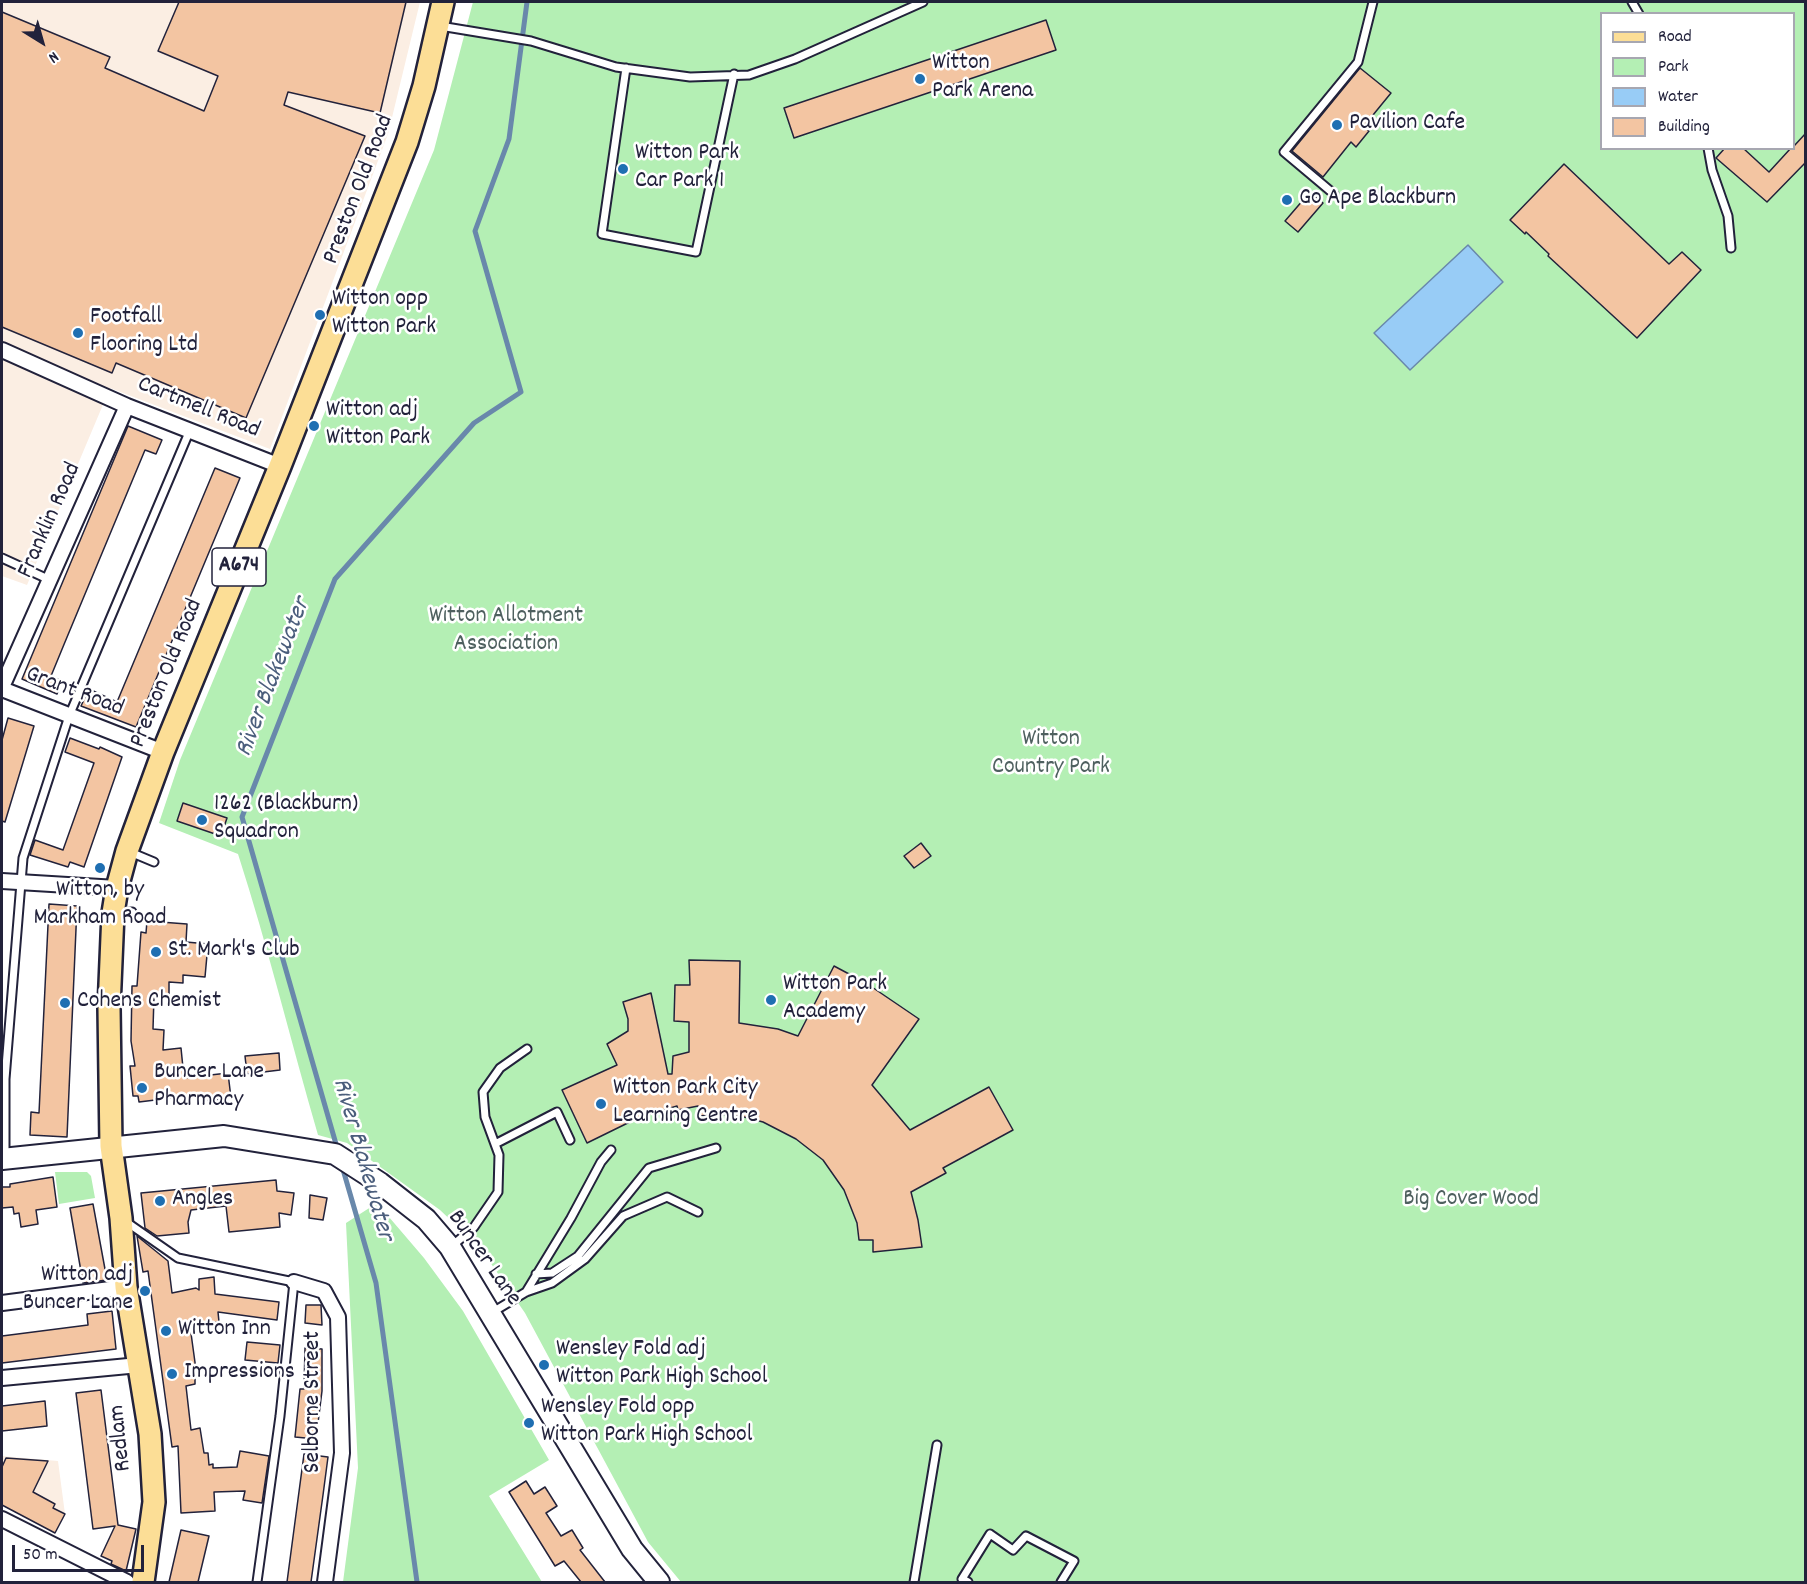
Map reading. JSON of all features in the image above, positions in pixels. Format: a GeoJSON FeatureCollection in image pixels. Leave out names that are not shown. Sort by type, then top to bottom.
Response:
{"type":"FeatureCollection","features":[{"type":"Feature","properties":{"kind":"main road","name":"Preston Old Road"},"geometry":{"type":"LineString","coordinates":[[111,1146],[109,1008],[123,912],[117,888],[127,851],[163,752],[280,466],[407,142],[424,86],[443,2]]}},
{"type":"Feature","properties":{"kind":"main road","name":"Buncer Lane"},"geometry":{"type":"LineString","coordinates":[[3,1159],[224,1136],[335,1154],[380,1183],[426,1219],[450,1247],[632,1549],[659,1582]]}},
{"type":"Feature","properties":{"kind":"main road","name":"Redlam"},"geometry":{"type":"LineString","coordinates":[[111,1146],[121,1218],[126,1287],[150,1434],[154,1502],[143,1582]]}},
{"type":"Feature","properties":{"kind":"street","name":"Cartmell Road"},"geometry":{"type":"LineString","coordinates":[[2,350],[127,406],[280,466]]}},
{"type":"Feature","properties":{"kind":"street","name":"Franklin Road"},"geometry":{"type":"LineString","coordinates":[[2,688],[127,406]]}},
{"type":"Feature","properties":{"kind":"street","name":"Grant Road"},"geometry":{"type":"LineString","coordinates":[[2,688],[163,752]]}},
{"type":"Feature","properties":{"kind":"street"},"geometry":{"type":"LineString","coordinates":[[2,881],[117,888]]}},
{"type":"Feature","properties":{"kind":"street","name":"Selborne Street"},"geometry":{"type":"LineString","coordinates":[[294,1282],[324,1291],[338,1317],[342,1453],[325,1582]]}},
{"type":"Feature","properties":{"kind":"street"},"geometry":{"type":"LineString","coordinates":[[2,1303],[126,1287]]}},
{"type":"Feature","properties":{"kind":"street"},"geometry":{"type":"LineString","coordinates":[[2,1378],[139,1365]]}},
{"type":"Feature","properties":{"kind":"street"},"geometry":{"type":"LineString","coordinates":[[2,1519],[127,1582]]}},
{"type":"Feature","properties":{"kind":"lane"},"geometry":{"type":"LineString","coordinates":[[437,26],[531,42],[626,68],[690,77],[749,75],[795,59],[924,2]]}},
{"type":"Feature","properties":{"kind":"lane"},"geometry":{"type":"LineString","coordinates":[[1334,194],[1284,152],[1358,62],[1373,2]]}},
{"type":"Feature","properties":{"kind":"lane"},"geometry":{"type":"LineString","coordinates":[[626,68],[602,234],[696,252],[734,74]]}},
{"type":"Feature","properties":{"kind":"lane"},"geometry":{"type":"LineString","coordinates":[[1708,150],[1712,170],[1728,216],[1731,248]]}},
{"type":"Feature","properties":{"kind":"lane"},"geometry":{"type":"LineString","coordinates":[[3,1159],[5,1079],[23,858],[69,716],[190,430]]}},
{"type":"Feature","properties":{"kind":"lane"},"geometry":{"type":"LineString","coordinates":[[2,558],[50,580]]}},
{"type":"Feature","properties":{"kind":"lane"},"geometry":{"type":"LineString","coordinates":[[127,851],[154,862]]}},
{"type":"Feature","properties":{"kind":"lane"},"geometry":{"type":"LineString","coordinates":[[450,1247],[474,1227],[498,1192],[499,1155],[484,1117],[483,1092],[500,1068],[527,1049]]}},
{"type":"Feature","properties":{"kind":"lane"},"geometry":{"type":"LineString","coordinates":[[495,1144],[557,1112],[570,1140]]}},
{"type":"Feature","properties":{"kind":"lane"},"geometry":{"type":"LineString","coordinates":[[536,1274],[552,1273],[578,1256],[649,1168],[716,1148]]}},
{"type":"Feature","properties":{"kind":"lane"},"geometry":{"type":"LineString","coordinates":[[526,1292],[571,1218],[601,1162],[611,1150]]}},
{"type":"Feature","properties":{"kind":"lane"},"geometry":{"type":"LineString","coordinates":[[491,1313],[526,1292],[552,1283],[585,1259],[623,1216],[667,1197],[698,1212]]}},
{"type":"Feature","properties":{"kind":"lane"},"geometry":{"type":"LineString","coordinates":[[121,1218],[178,1258],[294,1282],[280,1416],[257,1582]]}},
{"type":"Feature","properties":{"kind":"lane"},"geometry":{"type":"LineString","coordinates":[[914,1582],[938,1445]]}},
{"type":"Feature","properties":{"kind":"lane"},"geometry":{"type":"LineString","coordinates":[[968,1582],[962,1579],[990,1534],[1013,1550],[1026,1536],[1074,1561],[1061,1582]]}},
{"type":"Feature","properties":{"kind":"shaded area"},"geometry":{"type":"Polygon","coordinates":[[[2,2],[420,2],[388,134],[270,449],[110,388],[27,585],[2,576],[2,2]]]}},
{"type":"Feature","properties":{"kind":"shaded area"},"geometry":{"type":"Polygon","coordinates":[[[2,1456],[58,1461],[65,1514],[55,1533],[2,1505],[2,1456]]]}},
{"type":"Feature","properties":{"kind":"green space","name":"Witton Country Park"},"geometry":{"type":"Polygon","coordinates":[[[473,2],[1805,2],[1805,1582],[681,1582],[648,1542],[525,1313],[481,1249],[440,1210],[347,1143],[318,1135],[238,854],[159,823],[180,760],[434,150],[473,2]]]}},
{"type":"Feature","properties":{"kind":"green space"},"geometry":{"type":"Polygon","coordinates":[[[55,1172],[87,1172],[91,1176],[95,1198],[59,1204],[55,1172]]]}},
{"type":"Feature","properties":{"kind":"green space"},"geometry":{"type":"Polygon","coordinates":[[[377,1203],[424,1258],[463,1311],[549,1460],[489,1496],[542,1582],[343,1582],[358,1468],[346,1223],[377,1203]]]}},
{"type":"Feature","properties":{"kind":"water"},"geometry":{"type":"Polygon","coordinates":[[[1468,245],[1503,282],[1410,370],[1374,333],[1468,245]]]}},
{"type":"Feature","properties":{"kind":"building"},"geometry":{"type":"Polygon","coordinates":[[[179,2],[406,2],[380,113],[288,92],[284,105],[365,136],[246,418],[116,363],[112,373],[2,327],[2,12],[110,57],[105,68],[204,111],[218,76],[158,51],[179,2]]]}},
{"type":"Feature","properties":{"kind":"building","name":"Witton Park Arena"},"geometry":{"type":"Polygon","coordinates":[[[1046,20],[1056,50],[794,138],[784,108],[1046,20]]]}},
{"type":"Feature","properties":{"kind":"building","name":"Pavilion Cafe"},"geometry":{"type":"Polygon","coordinates":[[[1360,68],[1391,93],[1364,126],[1369,131],[1356,147],[1351,142],[1323,177],[1292,151],[1360,68]]]}},
{"type":"Feature","properties":{"kind":"building"},"geometry":{"type":"Polygon","coordinates":[[[1806,133],[1806,162],[1767,202],[1716,158],[1723,150],[1745,150],[1769,172],[1789,150],[1795,150],[1795,145],[1806,133]]]}},
{"type":"Feature","properties":{"kind":"building"},"geometry":{"type":"Polygon","coordinates":[[[1564,164],[1669,264],[1682,252],[1701,270],[1637,338],[1548,256],[1549,254],[1526,232],[1525,234],[1510,220],[1564,164]]]}},
{"type":"Feature","properties":{"kind":"building"},"geometry":{"type":"Polygon","coordinates":[[[1310,192],[1323,203],[1298,232],[1285,221],[1310,192]]]}},
{"type":"Feature","properties":{"kind":"building"},"geometry":{"type":"Polygon","coordinates":[[[128,426],[162,440],[156,454],[145,450],[65,642],[51,676],[62,681],[57,694],[22,679],[128,426]]]}},
{"type":"Feature","properties":{"kind":"building"},"geometry":{"type":"Polygon","coordinates":[[[215,468],[240,478],[136,727],[81,706],[89,689],[117,702],[215,468]]]}},
{"type":"Feature","properties":{"kind":"building"},"geometry":{"type":"Polygon","coordinates":[[[8,718],[34,726],[5,822],[2,821],[2,740],[8,718]]]}},
{"type":"Feature","properties":{"kind":"building"},"geometry":{"type":"Polygon","coordinates":[[[70,738],[99,749],[100,747],[122,757],[84,867],[70,862],[68,867],[30,855],[35,840],[63,850],[94,763],[65,752],[70,738]]]}},
{"type":"Feature","properties":{"kind":"building","name":"1262 (Blackburn) Squadron"},"geometry":{"type":"Polygon","coordinates":[[[183,803],[227,818],[221,836],[177,821],[183,803]]]}},
{"type":"Feature","properties":{"kind":"building"},"geometry":{"type":"Polygon","coordinates":[[[921,843],[931,856],[914,868],[904,856],[921,843]]]}},
{"type":"Feature","properties":{"kind":"building"},"geometry":{"type":"Polygon","coordinates":[[[49,904],[77,906],[67,1137],[30,1135],[31,1112],[39,1113],[49,904]]]}},
{"type":"Feature","properties":{"kind":"building"},"geometry":{"type":"Polygon","coordinates":[[[147,921],[187,924],[186,942],[208,944],[205,977],[183,975],[183,983],[169,982],[169,996],[154,996],[153,1029],[164,1030],[163,1050],[181,1048],[184,1078],[228,1073],[231,1098],[196,1102],[196,1095],[139,1102],[138,1096],[133,1096],[130,1066],[135,1066],[131,1041],[132,986],[137,986],[141,932],[146,933],[147,921]]]}},
{"type":"Feature","properties":{"kind":"building","name":"Witton Park Academy"},"geometry":{"type":"Polygon","coordinates":[[[689,960],[740,961],[739,1023],[778,1029],[798,1036],[834,966],[866,983],[919,1019],[872,1085],[910,1130],[989,1087],[1013,1130],[943,1168],[946,1173],[911,1192],[922,1247],[873,1252],[873,1240],[859,1240],[857,1223],[844,1190],[823,1160],[796,1139],[763,1122],[719,1114],[699,1116],[698,1106],[678,1110],[677,1106],[640,1117],[587,1143],[562,1090],[617,1065],[607,1044],[628,1031],[628,1019],[623,1002],[651,993],[668,1074],[672,1074],[673,1056],[689,1052],[689,1022],[674,1021],[675,985],[690,985],[689,960]]]}},
{"type":"Feature","properties":{"kind":"building"},"geometry":{"type":"Polygon","coordinates":[[[279,1053],[280,1070],[247,1074],[245,1056],[279,1053]]]}},
{"type":"Feature","properties":{"kind":"building"},"geometry":{"type":"Polygon","coordinates":[[[53,1177],[57,1207],[36,1210],[38,1224],[21,1227],[19,1213],[14,1214],[13,1207],[2,1208],[2,1187],[53,1177]]]}},
{"type":"Feature","properties":{"kind":"building"},"geometry":{"type":"Polygon","coordinates":[[[276,1180],[277,1191],[294,1193],[291,1215],[279,1213],[280,1227],[229,1232],[226,1206],[191,1210],[188,1222],[189,1233],[157,1236],[145,1228],[141,1193],[276,1180]]]}},
{"type":"Feature","properties":{"kind":"building"},"geometry":{"type":"Polygon","coordinates":[[[310,1195],[327,1198],[323,1220],[309,1218],[310,1195]]]}},
{"type":"Feature","properties":{"kind":"building"},"geometry":{"type":"Polygon","coordinates":[[[93,1204],[107,1280],[83,1283],[70,1208],[93,1204]]]}},
{"type":"Feature","properties":{"kind":"building"},"geometry":{"type":"Polygon","coordinates":[[[137,1236],[168,1261],[172,1293],[196,1288],[199,1290],[199,1279],[214,1277],[215,1294],[279,1302],[277,1320],[218,1312],[219,1322],[190,1326],[197,1377],[195,1377],[195,1384],[186,1386],[191,1430],[200,1428],[204,1453],[208,1453],[209,1465],[213,1464],[213,1468],[237,1467],[240,1451],[269,1456],[262,1503],[243,1500],[245,1491],[214,1492],[215,1511],[181,1513],[178,1446],[172,1447],[148,1271],[143,1272],[137,1236]]]}},
{"type":"Feature","properties":{"kind":"building"},"geometry":{"type":"Polygon","coordinates":[[[306,1305],[321,1305],[322,1325],[305,1323],[306,1305]]]}},
{"type":"Feature","properties":{"kind":"building"},"geometry":{"type":"Polygon","coordinates":[[[112,1311],[116,1349],[2,1363],[2,1336],[88,1325],[87,1314],[112,1311]]]}},
{"type":"Feature","properties":{"kind":"building"},"geometry":{"type":"Polygon","coordinates":[[[247,1342],[280,1345],[278,1363],[245,1360],[247,1342]]]}},
{"type":"Feature","properties":{"kind":"building"},"geometry":{"type":"Polygon","coordinates":[[[305,1348],[322,1349],[322,1391],[316,1439],[295,1437],[300,1389],[304,1389],[305,1348]]]}},
{"type":"Feature","properties":{"kind":"building"},"geometry":{"type":"Polygon","coordinates":[[[101,1390],[118,1525],[136,1529],[126,1571],[101,1556],[115,1526],[93,1529],[76,1393],[101,1390]]]}},
{"type":"Feature","properties":{"kind":"building"},"geometry":{"type":"Polygon","coordinates":[[[45,1401],[47,1426],[2,1431],[2,1406],[45,1401]]]}},
{"type":"Feature","properties":{"kind":"building"},"geometry":{"type":"Polygon","coordinates":[[[304,1454],[328,1457],[323,1495],[311,1582],[287,1582],[304,1454]]]}},
{"type":"Feature","properties":{"kind":"building"},"geometry":{"type":"Polygon","coordinates":[[[6,1458],[48,1461],[33,1492],[55,1504],[53,1508],[65,1514],[55,1533],[2,1505],[2,1467],[6,1458]]]}},
{"type":"Feature","properties":{"kind":"building"},"geometry":{"type":"Polygon","coordinates":[[[526,1481],[534,1494],[545,1487],[557,1506],[546,1513],[561,1536],[572,1530],[583,1548],[580,1550],[605,1582],[581,1582],[564,1561],[555,1566],[509,1492],[526,1481]]]}},
{"type":"Feature","properties":{"kind":"building"},"geometry":{"type":"Polygon","coordinates":[[[181,1530],[209,1536],[198,1582],[169,1582],[181,1530]]]}},
{"type":"Feature","properties":{"kind":"waterway","name":"River Blakewater"},"geometry":{"type":"LineString","coordinates":[[338,1151],[242,817],[335,579],[474,423],[521,392],[475,231],[509,139],[527,2]]}},
{"type":"Feature","properties":{"kind":"waterway","name":"River Blakewater"},"geometry":{"type":"LineString","coordinates":[[342,1166],[376,1283],[417,1582]]}},
{"type":"Feature","properties":{"kind":"place","name":"Witton Park Arena"},"geometry":{"type":"Point","coordinates":[920,79]}},
{"type":"Feature","properties":{"kind":"place","name":"Pavilion Cafe"},"geometry":{"type":"Point","coordinates":[1337,125]}},
{"type":"Feature","properties":{"kind":"place","name":"Witton Park Car Park 1"},"geometry":{"type":"Point","coordinates":[623,169]}},
{"type":"Feature","properties":{"kind":"place","name":"Go Ape Blackburn"},"geometry":{"type":"Point","coordinates":[1287,200]}},
{"type":"Feature","properties":{"kind":"place","name":"Witton opp Witton Park"},"geometry":{"type":"Point","coordinates":[320,315]}},
{"type":"Feature","properties":{"kind":"place","name":"Footfall Flooring Ltd"},"geometry":{"type":"Point","coordinates":[78,333]}},
{"type":"Feature","properties":{"kind":"place","name":"Witton adj Witton Park"},"geometry":{"type":"Point","coordinates":[314,426]}},
{"type":"Feature","properties":{"kind":"place","name":"1262 (Blackburn) Squadron"},"geometry":{"type":"Point","coordinates":[202,820]}},
{"type":"Feature","properties":{"kind":"place","name":"Witton, by Markham Road"},"geometry":{"type":"Point","coordinates":[100,868]}},
{"type":"Feature","properties":{"kind":"place","name":"St. Mark's Club"},"geometry":{"type":"Point","coordinates":[156,952]}},
{"type":"Feature","properties":{"kind":"place","name":"Witton Park Academy"},"geometry":{"type":"Point","coordinates":[771,1000]}},
{"type":"Feature","properties":{"kind":"place","name":"Cohens Chemist"},"geometry":{"type":"Point","coordinates":[65,1003]}},
{"type":"Feature","properties":{"kind":"place","name":"Buncer Lane Pharmacy"},"geometry":{"type":"Point","coordinates":[142,1088]}},
{"type":"Feature","properties":{"kind":"place","name":"Witton Park City Learning Centre"},"geometry":{"type":"Point","coordinates":[601,1104]}},
{"type":"Feature","properties":{"kind":"place","name":"Angles"},"geometry":{"type":"Point","coordinates":[160,1201]}},
{"type":"Feature","properties":{"kind":"place","name":"Witton adj Buncer Lane"},"geometry":{"type":"Point","coordinates":[145,1291]}},
{"type":"Feature","properties":{"kind":"place","name":"Witton Inn"},"geometry":{"type":"Point","coordinates":[166,1331]}},
{"type":"Feature","properties":{"kind":"place","name":"Wensley Fold adj Witton Park High School"},"geometry":{"type":"Point","coordinates":[544,1365]}},
{"type":"Feature","properties":{"kind":"place","name":"Impressions"},"geometry":{"type":"Point","coordinates":[172,1374]}},
{"type":"Feature","properties":{"kind":"place","name":"Wensley Fold opp Witton Park High School"},"geometry":{"type":"Point","coordinates":[529,1423]}},
{"type":"Feature","properties":{"kind":"park label","name":"Witton Allotment Association"},"geometry":{"type":"Point","coordinates":[506,632]}},
{"type":"Feature","properties":{"kind":"park label","name":"Big Cover Wood"},"geometry":{"type":"Point","coordinates":[1471,1201]}}]}
